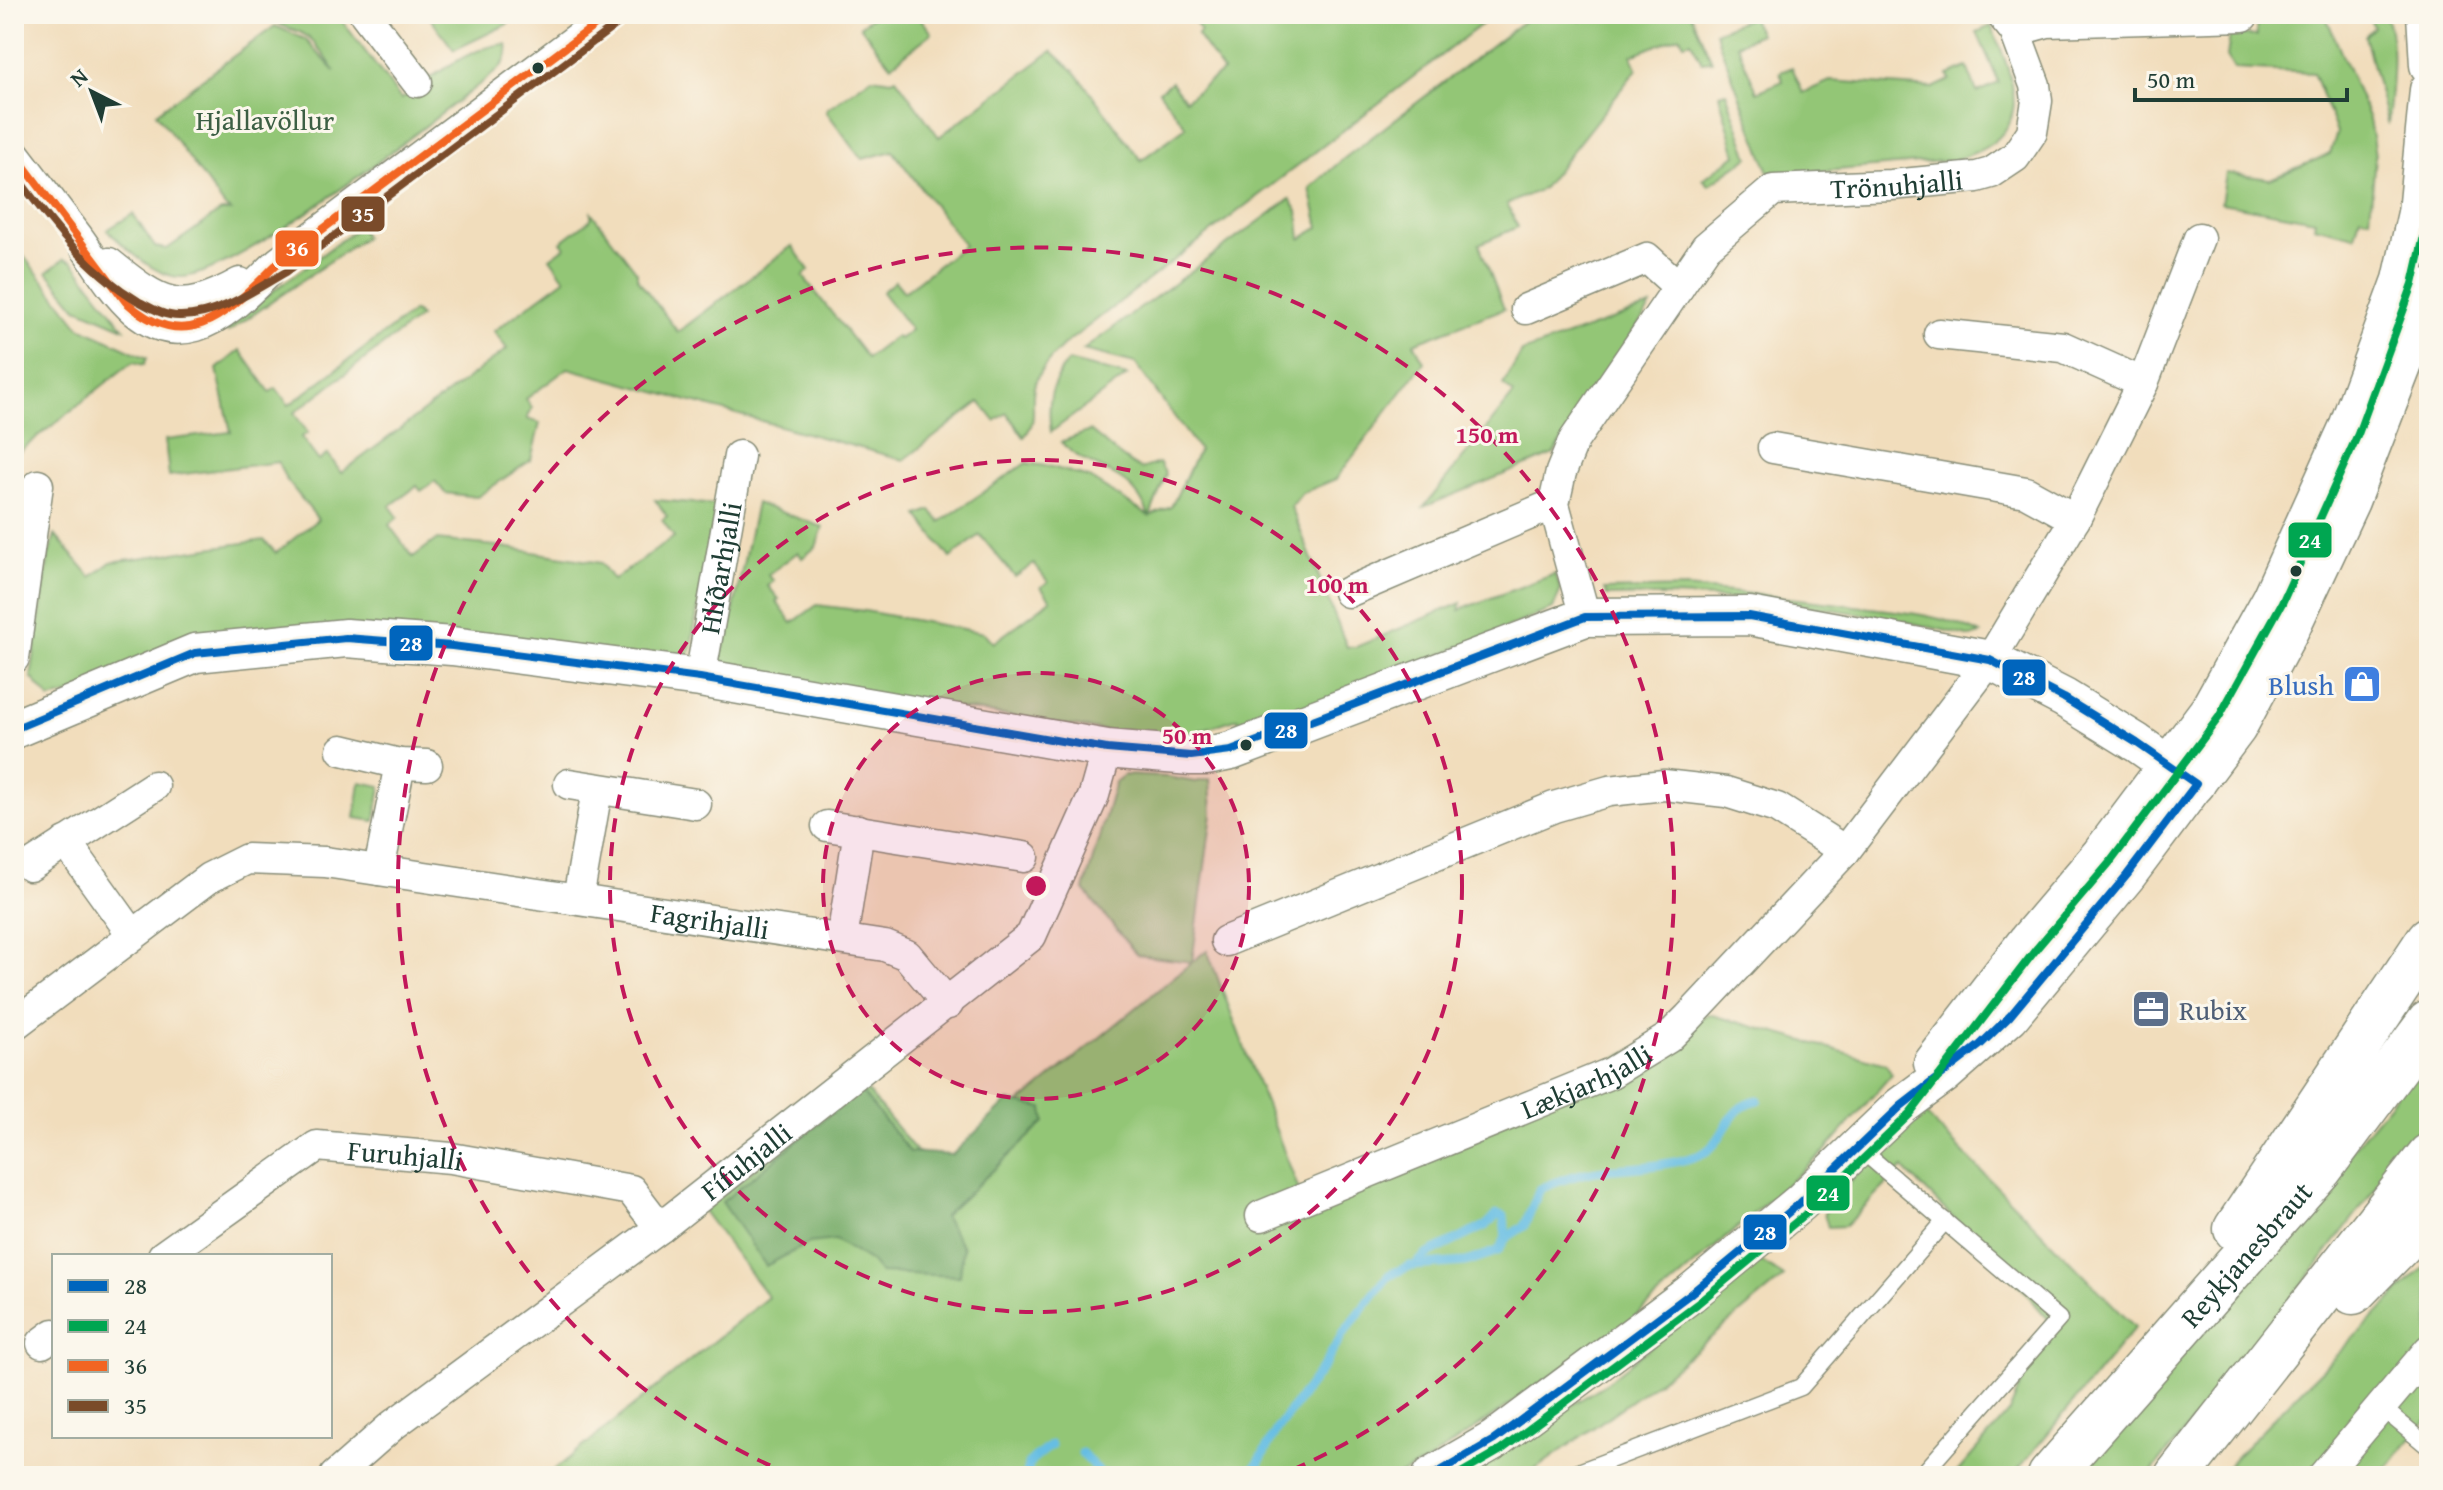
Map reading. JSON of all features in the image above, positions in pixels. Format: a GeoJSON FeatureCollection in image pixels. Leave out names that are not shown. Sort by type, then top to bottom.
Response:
{"type":"FeatureCollection","features":[{"type":"Feature","properties":{"kind":"highway"},"geometry":{"type":"LineString","coordinates":[[2149,1361],[2429,939]]}},
{"type":"Feature","properties":{"kind":"highway","name":"Reykjanesbraut"},"geometry":{"type":"LineString","coordinates":[[2050,1476],[2320,1169],[2429,1023]]}},
{"type":"Feature","properties":{"kind":"highway"},"geometry":{"type":"LineString","coordinates":[[2177,1476],[2429,1156]]}},
{"type":"Feature","properties":{"kind":"highway"},"geometry":{"type":"LineString","coordinates":[[2218,1426],[2429,1215]]}},
{"type":"Feature","properties":{"kind":"street"},"geometry":{"type":"LineString","coordinates":[[365,14],[417,82]]}},
{"type":"Feature","properties":{"kind":"street"},"geometry":{"type":"LineString","coordinates":[[14,153],[80,239],[100,271],[131,308],[163,326],[180,329],[197,326],[234,303],[279,262],[610,14]]}},
{"type":"Feature","properties":{"kind":"street"},"geometry":{"type":"LineString","coordinates":[[2426,14],[2429,65]]}},
{"type":"Feature","properties":{"kind":"street","name":"Trönuhjalli"},"geometry":{"type":"LineString","coordinates":[[1585,617],[1554,504],[1561,472],[1574,440],[1706,247],[1773,190],[1891,185],[1977,177],[2004,166],[2024,146],[2036,117],[2035,85],[2008,22],[2243,16]]}},
{"type":"Feature","properties":{"kind":"street"},"geometry":{"type":"LineString","coordinates":[[1436,1475],[1494,1440],[1690,1294],[1800,1203],[1901,1106],[1943,1075],[2010,1016],[2127,875],[2183,774],[2209,710],[2271,598],[2347,430],[2402,280],[2417,213],[2429,90]]}},
{"type":"Feature","properties":{"kind":"street","name":"Lækjarhjalli"},"geometry":{"type":"LineString","coordinates":[[1261,1216],[1611,1073],[1668,1038],[1845,851],[1990,660],[2075,519],[2143,383],[2199,238]]}},
{"type":"Feature","properties":{"kind":"street"},"geometry":{"type":"LineString","coordinates":[[1526,309],[1647,258],[1679,287]]}},
{"type":"Feature","properties":{"kind":"street"},"geometry":{"type":"LineString","coordinates":[[2183,774],[2237,728],[2315,578],[2355,488],[2429,288]]}},
{"type":"Feature","properties":{"kind":"street"},"geometry":{"type":"LineString","coordinates":[[1939,334],[2063,347],[2143,383]]}},
{"type":"Feature","properties":{"kind":"street"},"geometry":{"type":"LineString","coordinates":[[1773,448],[2026,492],[2075,519]]}},
{"type":"Feature","properties":{"kind":"street","name":"Hlíðarhjalli"},"geometry":{"type":"LineString","coordinates":[[700,678],[739,456]]}},
{"type":"Feature","properties":{"kind":"street"},"geometry":{"type":"LineString","coordinates":[[14,658],[38,485]]}},
{"type":"Feature","properties":{"kind":"street"},"geometry":{"type":"LineString","coordinates":[[1348,592],[1554,504]]}},
{"type":"Feature","properties":{"kind":"street"},"geometry":{"type":"LineString","coordinates":[[15,725],[195,653],[346,638],[452,646],[700,678],[1107,749],[1207,756],[1231,751],[1585,617],[1749,616],[1990,660],[2064,698],[2183,774]]}},
{"type":"Feature","properties":{"kind":"street","name":"Fífuhjalli"},"geometry":{"type":"LineString","coordinates":[[335,1476],[393,1425],[660,1228],[1031,936],[1094,795],[1107,749]]}},
{"type":"Feature","properties":{"kind":"street"},"geometry":{"type":"LineString","coordinates":[[342,750],[413,764],[379,870]]}},
{"type":"Feature","properties":{"kind":"street"},"geometry":{"type":"LineString","coordinates":[[1226,941],[1554,807],[1609,791],[1664,785],[1726,792],[1777,808],[1845,851]]}},
{"type":"Feature","properties":{"kind":"street"},"geometry":{"type":"LineString","coordinates":[[30,866],[154,786]]}},
{"type":"Feature","properties":{"kind":"street"},"geometry":{"type":"LineString","coordinates":[[578,899],[583,787],[696,804]]}},
{"type":"Feature","properties":{"kind":"street"},"geometry":{"type":"LineString","coordinates":[[827,826],[1024,857]]}},
{"type":"Feature","properties":{"kind":"street"},"geometry":{"type":"LineString","coordinates":[[842,939],[859,830]]}},
{"type":"Feature","properties":{"kind":"street"},"geometry":{"type":"LineString","coordinates":[[66,842],[132,934]]}},
{"type":"Feature","properties":{"kind":"street","name":"Fagrihjalli"},"geometry":{"type":"LineString","coordinates":[[14,1025],[209,878],[247,859],[325,862],[885,946],[907,955],[948,1004]]}},
{"type":"Feature","properties":{"kind":"street","name":"Furuhjalli"},"geometry":{"type":"LineString","coordinates":[[166,1254],[317,1146],[451,1158],[631,1190],[660,1228]]}},
{"type":"Feature","properties":{"kind":"street"},"geometry":{"type":"LineString","coordinates":[[2323,1476],[2429,1350]]}},
{"type":"Feature","properties":{"kind":"lane"},"geometry":{"type":"LineString","coordinates":[[1858,1147],[2059,1319],[1921,1476]]}},
{"type":"Feature","properties":{"kind":"lane"},"geometry":{"type":"LineString","coordinates":[[1568,1476],[1801,1387],[1945,1221]]}},
{"type":"Feature","properties":{"kind":"lane"},"geometry":{"type":"LineString","coordinates":[[2381,1407],[2429,1447]]}},
{"type":"Feature","properties":{"kind":"green space","name":"Hjallavöllur"},"geometry":{"type":"Polygon","coordinates":[[[277,14],[337,14],[401,99],[451,64],[479,50],[507,44],[507,53],[503,64],[493,74],[288,226],[243,253],[204,271],[177,277],[158,271],[107,230],[133,214],[155,247],[167,249],[221,211],[231,211],[156,113],[275,26],[305,39],[335,71],[309,38],[278,23],[275,20],[277,14]]]}},
{"type":"Feature","properties":{"kind":"green space"},"geometry":{"type":"Polygon","coordinates":[[[427,14],[517,14],[506,25],[454,50],[427,14]]]}},
{"type":"Feature","properties":{"kind":"green space"},"geometry":{"type":"Polygon","coordinates":[[[876,14],[917,14],[932,33],[891,65],[860,26],[876,14]]]}},
{"type":"Feature","properties":{"kind":"green space"},"geometry":{"type":"Polygon","coordinates":[[[1189,14],[1495,14],[1065,344],[1046,364],[1036,381],[1033,419],[1024,437],[1007,413],[995,421],[980,402],[904,460],[568,368],[526,399],[532,408],[527,419],[540,423],[531,460],[477,497],[445,493],[435,481],[421,491],[417,486],[390,506],[398,517],[389,525],[413,557],[436,540],[496,546],[601,563],[613,580],[674,537],[662,520],[667,516],[655,500],[717,505],[690,652],[677,665],[371,628],[50,699],[31,677],[49,554],[55,535],[91,577],[111,562],[264,540],[276,553],[318,519],[285,478],[278,462],[169,476],[165,440],[231,432],[217,369],[240,350],[270,392],[276,388],[289,405],[414,311],[420,317],[294,413],[308,433],[301,437],[319,461],[328,454],[341,473],[507,349],[494,331],[565,279],[550,258],[565,247],[561,242],[591,219],[591,212],[678,332],[792,246],[809,270],[803,276],[867,358],[896,336],[899,339],[911,330],[882,292],[895,281],[904,292],[964,245],[893,151],[862,159],[826,111],[828,108],[872,77],[896,78],[939,137],[1052,51],[1076,73],[1141,160],[1186,127],[1159,91],[1171,82],[1185,100],[1223,71],[1197,35],[1201,31],[1189,14]]]}},
{"type":"Feature","properties":{"kind":"green space"},"geometry":{"type":"Polygon","coordinates":[[[1533,14],[1572,14],[1580,21],[1586,14],[1691,14],[1712,61],[1702,62],[1691,41],[1684,43],[1680,36],[1632,55],[1637,69],[1542,189],[1507,204],[1518,227],[1479,244],[1504,309],[1414,343],[1424,362],[1336,479],[1302,493],[1291,507],[1347,647],[1356,647],[1461,603],[1459,610],[1555,574],[1561,589],[1553,609],[1243,734],[1238,718],[1198,731],[1200,745],[716,672],[730,627],[756,503],[823,527],[816,547],[802,558],[798,552],[768,575],[774,581],[768,586],[792,623],[817,605],[984,633],[993,643],[1051,600],[1041,587],[1048,582],[1034,564],[1015,577],[980,535],[950,558],[918,515],[931,510],[940,522],[1026,463],[1089,478],[1149,516],[1132,488],[1085,461],[1061,442],[1090,431],[1141,469],[1159,463],[1166,474],[1150,516],[1171,507],[1199,450],[1135,363],[1083,350],[1290,199],[1298,211],[1301,239],[1319,227],[1310,188],[1533,14]]]}},
{"type":"Feature","properties":{"kind":"green space"},"geometry":{"type":"Polygon","coordinates":[[[2255,14],[2324,14],[2327,19],[2369,119],[2375,155],[2370,218],[2360,216],[2355,236],[2314,226],[2315,220],[2221,203],[2226,173],[2270,179],[2330,154],[2337,132],[2313,73],[2234,69],[2227,57],[2230,35],[2257,36],[2255,14]]]}},
{"type":"Feature","properties":{"kind":"green space"},"geometry":{"type":"Polygon","coordinates":[[[2363,14],[2384,14],[2389,25],[2392,68],[2388,125],[2365,36],[2374,27],[2368,16],[2363,14]]]}},
{"type":"Feature","properties":{"kind":"green space"},"geometry":{"type":"Polygon","coordinates":[[[1751,17],[1760,34],[1737,44],[1757,92],[1783,81],[1780,72],[1792,67],[1803,93],[1830,81],[1933,88],[1950,80],[1948,75],[1967,67],[1977,92],[1999,83],[1977,32],[1991,26],[2013,90],[2009,124],[1998,138],[1980,150],[1954,160],[1779,175],[1772,180],[1715,32],[1751,17]]]}},
{"type":"Feature","properties":{"kind":"green space"},"geometry":{"type":"Polygon","coordinates":[[[1726,92],[1749,157],[1709,185],[1703,179],[1736,155],[1719,94],[1726,92]]]}},
{"type":"Feature","properties":{"kind":"green space"},"geometry":{"type":"Polygon","coordinates":[[[359,227],[365,237],[228,332],[226,326],[359,227]]]}},
{"type":"Feature","properties":{"kind":"green space"},"geometry":{"type":"Polygon","coordinates":[[[14,244],[80,327],[147,358],[144,365],[134,362],[127,366],[14,456],[14,244]]]}},
{"type":"Feature","properties":{"kind":"green space"},"geometry":{"type":"Polygon","coordinates":[[[64,259],[73,262],[124,328],[77,308],[47,272],[64,259]]]}},
{"type":"Feature","properties":{"kind":"green space"},"geometry":{"type":"Polygon","coordinates":[[[1651,306],[1554,454],[1424,507],[1514,394],[1503,385],[1522,352],[1651,306]]]}},
{"type":"Feature","properties":{"kind":"green space"},"geometry":{"type":"Polygon","coordinates":[[[1068,361],[1127,376],[1051,432],[1051,395],[1068,361]]]}},
{"type":"Feature","properties":{"kind":"green space"},"geometry":{"type":"Polygon","coordinates":[[[1686,588],[1908,613],[1953,622],[1981,634],[1971,637],[1881,617],[1790,604],[1699,597],[1607,596],[1604,590],[1686,588]]]}},
{"type":"Feature","properties":{"kind":"green space"},"geometry":{"type":"Polygon","coordinates":[[[1124,775],[1195,782],[1210,779],[1212,814],[1192,962],[1137,955],[1084,890],[1115,782],[1124,775]]]}},
{"type":"Feature","properties":{"kind":"green space"},"geometry":{"type":"Polygon","coordinates":[[[360,782],[381,786],[375,821],[355,818],[360,782]]]}},
{"type":"Feature","properties":{"kind":"green space"},"geometry":{"type":"Polygon","coordinates":[[[1207,950],[1305,1206],[1709,1014],[1886,1064],[1892,1074],[1825,1151],[1628,1323],[1428,1461],[1398,1476],[547,1476],[768,1297],[703,1211],[861,1084],[934,1173],[1207,950]]]}},
{"type":"Feature","properties":{"kind":"green space"},"geometry":{"type":"Polygon","coordinates":[[[2429,1055],[2429,1118],[2283,1310],[2148,1476],[2080,1476],[2235,1293],[2429,1055]]]}},
{"type":"Feature","properties":{"kind":"green space"},"geometry":{"type":"Polygon","coordinates":[[[860,1090],[910,1152],[952,1155],[1008,1101],[1043,1108],[1045,1122],[944,1216],[963,1248],[960,1276],[880,1273],[871,1262],[835,1240],[809,1243],[766,1266],[722,1202],[860,1090]]]}},
{"type":"Feature","properties":{"kind":"green space"},"geometry":{"type":"Polygon","coordinates":[[[1922,1111],[2135,1327],[2013,1476],[1954,1476],[2009,1412],[2049,1320],[2013,1278],[1903,1168],[1845,1226],[1828,1227],[1824,1213],[1862,1168],[1922,1111]]]}},
{"type":"Feature","properties":{"kind":"green space"},"geometry":{"type":"Polygon","coordinates":[[[1758,1259],[1784,1277],[1657,1382],[1526,1476],[1460,1476],[1605,1384],[1758,1259]]]}},
{"type":"Feature","properties":{"kind":"green space"},"geometry":{"type":"Polygon","coordinates":[[[2429,1264],[2429,1418],[2380,1476],[2219,1476],[2272,1420],[2429,1264]]]}},
{"type":"Feature","properties":{"kind":"waterway"},"geometry":{"type":"LineString","coordinates":[[1246,1476],[1258,1464],[1277,1429],[1325,1364],[1342,1335],[1389,1275],[1410,1266],[1466,1262],[1498,1251],[1506,1238],[1524,1226],[1540,1189],[1588,1173],[1663,1164],[1697,1156],[1715,1144],[1738,1110],[1758,1100]]}},
{"type":"Feature","properties":{"kind":"waterway"},"geometry":{"type":"LineString","coordinates":[[1415,1266],[1426,1255],[1487,1225],[1497,1214],[1504,1216],[1506,1238]]}},
{"type":"Feature","properties":{"kind":"waterway"},"geometry":{"type":"LineString","coordinates":[[1027,1476],[1029,1463],[1051,1445]]}},
{"type":"Feature","properties":{"kind":"waterway"},"geometry":{"type":"LineString","coordinates":[[1082,1453],[1101,1474],[1174,1476]]}},
{"type":"Feature","properties":{"kind":"transit line","name":"36"},"geometry":{"type":"LineString","coordinates":[[14,153],[126,302],[149,319],[170,327],[190,327],[226,310],[279,262],[610,14]]}},
{"type":"Feature","properties":{"kind":"transit line","name":"35"},"geometry":{"type":"LineString","coordinates":[[14,173],[70,243],[119,288],[168,315],[207,312],[235,301],[286,272],[617,24]]}},
{"type":"Feature","properties":{"kind":"transit line","name":"24"},"geometry":{"type":"LineString","coordinates":[[1456,1476],[1501,1450],[1697,1304],[1808,1212],[1910,1114],[2037,948],[2111,861],[2219,717],[2282,603],[2358,434],[2413,284],[2429,214]]}},
{"type":"Feature","properties":{"kind":"transit line","name":"28"},"geometry":{"type":"LineString","coordinates":[[14,729],[195,653],[346,638],[452,646],[700,678],[1107,749],[1191,756],[1231,751],[1585,617],[1749,616],[1990,660],[2064,698],[2196,784],[2127,875],[2010,1016],[1980,1045],[1901,1106],[1800,1203],[1690,1294],[1494,1440],[1432,1476]]}},
{"type":"Feature","properties":{"kind":"place","name":"Blush"},"geometry":{"type":"Point","coordinates":[2362,684]}},
{"type":"Feature","properties":{"kind":"place","name":"Rubix"},"geometry":{"type":"Point","coordinates":[2151,1009]}}]}
